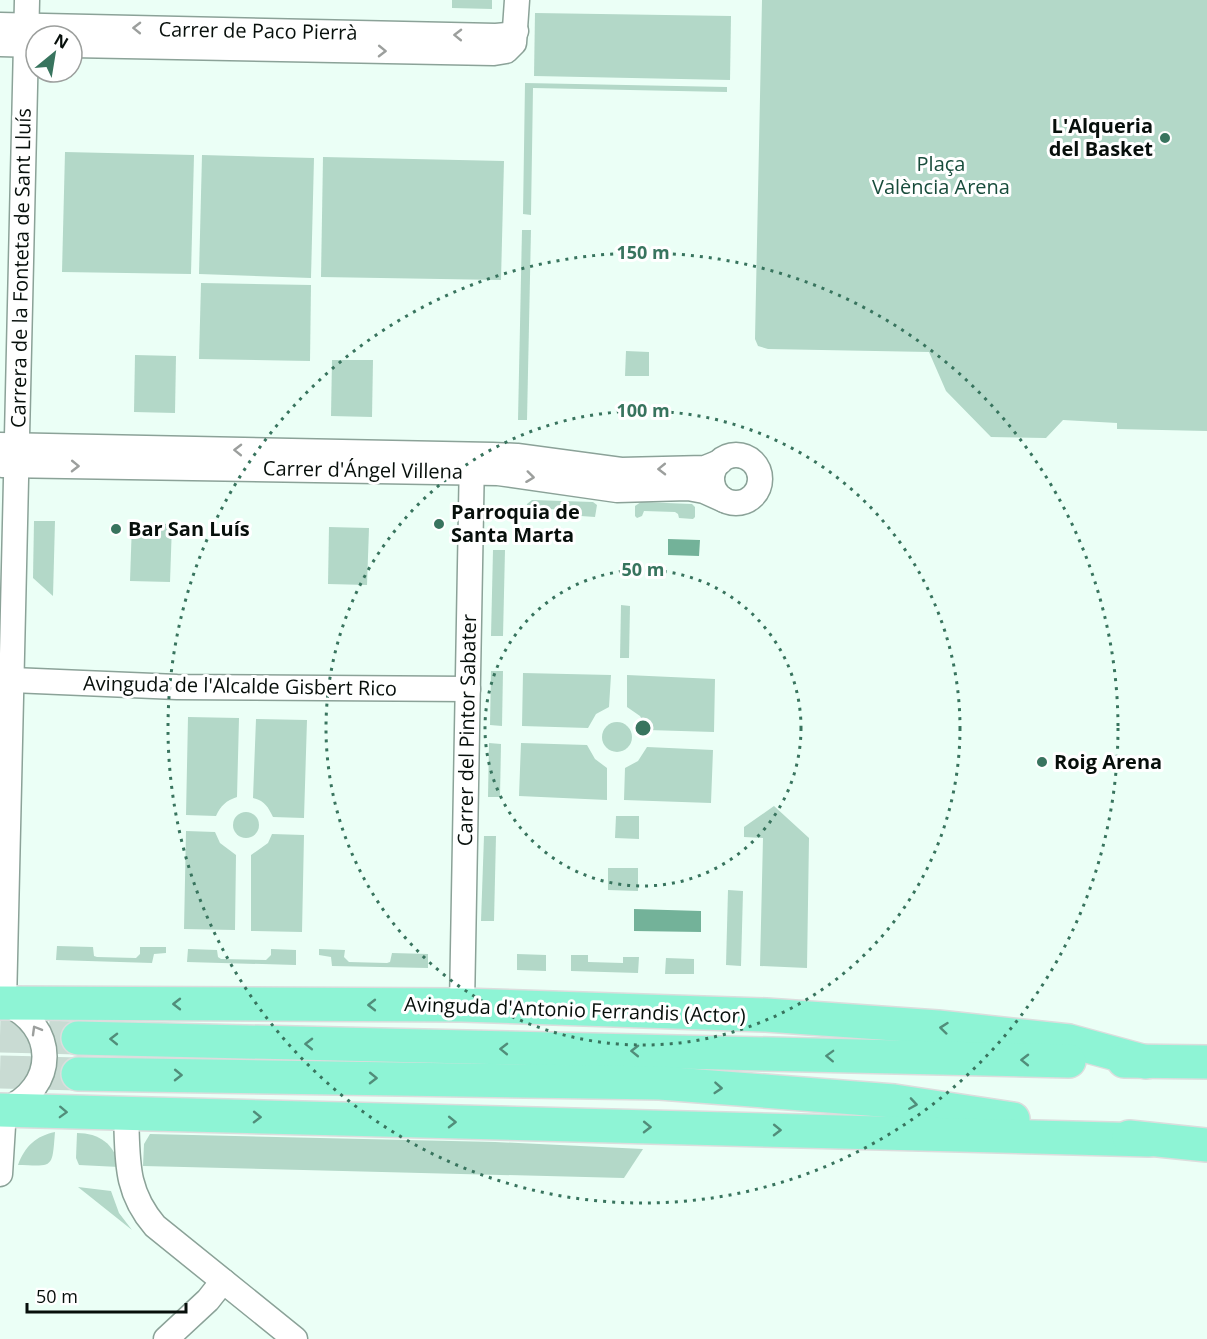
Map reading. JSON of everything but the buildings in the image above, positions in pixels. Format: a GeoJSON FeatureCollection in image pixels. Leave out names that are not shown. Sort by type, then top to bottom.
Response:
{"type":"FeatureCollection","features":[{"type":"Feature","properties":{"kind":"main road","name":"Avinguda d'Antonio Ferrandis (Actor)"},"geometry":{"type":"LineString","coordinates":[[2,1004],[462,1005],[766,1015],[1069,1041],[1146,1062]]}},
{"type":"Feature","properties":{"kind":"main road","name":"Avinguda d'Antonio Ferrandis (Actor)"},"geometry":{"type":"LineString","coordinates":[[78,1038],[886,1058],[1207,1062]]}},
{"type":"Feature","properties":{"kind":"main road"},"geometry":{"type":"LineString","coordinates":[[78,1074],[660,1083],[894,1101],[1149,1140]]}},
{"type":"Feature","properties":{"kind":"main road"},"geometry":{"type":"LineString","coordinates":[[1,1109],[1149,1140],[1207,1145]]}},
{"type":"Feature","properties":{"kind":"street","name":"Carrera de la Fonteta de Sant Lluís"},"geometry":{"type":"LineString","coordinates":[[27,0],[28,24]]}},
{"type":"Feature","properties":{"kind":"street","name":"Carrer de Paco Pierrà"},"geometry":{"type":"LineString","coordinates":[[84,38],[496,36],[507,35],[517,15]]}},
{"type":"Feature","properties":{"kind":"street","name":"Carrer de Paco Pierrà"},"geometry":{"type":"LineString","coordinates":[[84,45],[494,53],[506,51],[514,43],[517,15]]}},
{"type":"Feature","properties":{"kind":"street","name":"Carrer de Paco Pierrà"},"geometry":{"type":"LineString","coordinates":[[0,25],[24,36]]}},
{"type":"Feature","properties":{"kind":"street","name":"Carrer de Paco Pierrà"},"geometry":{"type":"LineString","coordinates":[[0,44],[24,39]]}},
{"type":"Feature","properties":{"kind":"street","name":"Carrera de la Fonteta de Sant Lluís"},"geometry":{"type":"LineString","coordinates":[[2,1004],[12,680],[8,455],[27,84]]}},
{"type":"Feature","properties":{"kind":"street","name":"Carrer d'Ángel Villena"},"geometry":{"type":"LineString","coordinates":[[8,455],[472,463],[517,456],[621,470],[705,468],[720,462]]}},
{"type":"Feature","properties":{"kind":"street"},"geometry":{"type":"LineString","coordinates":[[731,456],[745,457],[756,465],[761,477],[758,490],[749,500],[736,504],[724,500],[716,492],[712,482],[714,471],[720,462],[731,456]]}},
{"type":"Feature","properties":{"kind":"street","name":"Carrer d'Ángel Villena"},"geometry":{"type":"LineString","coordinates":[[472,463],[517,475],[589,487],[617,490],[688,488],[704,491],[724,500]]}},
{"type":"Feature","properties":{"kind":"street","name":"Carrer del Pintor Sabater"},"geometry":{"type":"LineString","coordinates":[[462,1005],[472,463]]}},
{"type":"Feature","properties":{"kind":"street","name":"Avinguda de l'Alcalde Gisbert Rico"},"geometry":{"type":"LineString","coordinates":[[12,680],[177,687],[468,689]]}},
{"type":"Feature","properties":{"kind":"street"},"geometry":{"type":"LineString","coordinates":[[0,1174],[1,1109],[16,1105],[35,1088],[41,1076],[44,1057],[41,1037],[35,1026],[17,1008],[2,1004]]}},
{"type":"Feature","properties":{"kind":"street"},"geometry":{"type":"LineString","coordinates":[[126,1114],[129,1175],[142,1211],[155,1226],[295,1339]]}},
{"type":"Feature","properties":{"kind":"street"},"geometry":{"type":"LineString","coordinates":[[166,1339],[208,1300],[223,1281]]}},
{"type":"Feature","properties":{"kind":"green space"},"geometry":{"type":"Polygon","coordinates":[[[452,0],[492,0],[492,9],[452,8],[452,0]]]}},
{"type":"Feature","properties":{"kind":"green space","name":"Plaça València Arena"},"geometry":{"type":"Polygon","coordinates":[[[762,0],[1207,0],[1207,431],[1117,429],[1117,423],[1063,420],[1046,438],[991,437],[946,391],[929,352],[768,349],[758,346],[755,339],[762,0]]]}},
{"type":"Feature","properties":{"kind":"green space"},"geometry":{"type":"Polygon","coordinates":[[[535,13],[731,16],[730,80],[534,76],[535,13]]]}},
{"type":"Feature","properties":{"kind":"green space"},"geometry":{"type":"Polygon","coordinates":[[[525,83],[727,87],[727,92],[533,88],[531,215],[523,214],[525,83]]]}},
{"type":"Feature","properties":{"kind":"green space"},"geometry":{"type":"Polygon","coordinates":[[[65,152],[194,155],[191,274],[62,272],[65,152]]]}},
{"type":"Feature","properties":{"kind":"green space"},"geometry":{"type":"Polygon","coordinates":[[[202,155],[314,158],[311,278],[199,274],[202,155]]]}},
{"type":"Feature","properties":{"kind":"green space"},"geometry":{"type":"Polygon","coordinates":[[[323,157],[504,161],[501,280],[321,277],[323,157]]]}},
{"type":"Feature","properties":{"kind":"green space"},"geometry":{"type":"Polygon","coordinates":[[[522,230],[531,230],[527,420],[518,420],[522,230]]]}},
{"type":"Feature","properties":{"kind":"green space"},"geometry":{"type":"Polygon","coordinates":[[[201,283],[311,285],[310,361],[199,359],[201,283]]]}},
{"type":"Feature","properties":{"kind":"green space"},"geometry":{"type":"Polygon","coordinates":[[[626,351],[649,352],[649,376],[625,376],[626,351]]]}},
{"type":"Feature","properties":{"kind":"green space"},"geometry":{"type":"Polygon","coordinates":[[[135,355],[176,356],[175,413],[134,412],[135,355]]]}},
{"type":"Feature","properties":{"kind":"green space"},"geometry":{"type":"Polygon","coordinates":[[[332,360],[373,360],[372,417],[331,416],[332,360]]]}},
{"type":"Feature","properties":{"kind":"green space"},"geometry":{"type":"Polygon","coordinates":[[[532,500],[593,502],[597,505],[595,517],[581,516],[576,510],[546,509],[541,516],[528,515],[526,513],[527,504],[532,500]]]}},
{"type":"Feature","properties":{"kind":"green space"},"geometry":{"type":"Polygon","coordinates":[[[641,502],[692,504],[695,507],[695,517],[693,519],[679,518],[675,512],[644,511],[642,516],[637,518],[635,506],[641,502]]]}},
{"type":"Feature","properties":{"kind":"green space"},"geometry":{"type":"Polygon","coordinates":[[[34,521],[55,521],[53,596],[33,578],[34,521]]]}},
{"type":"Feature","properties":{"kind":"green space"},"geometry":{"type":"Polygon","coordinates":[[[132,523],[172,524],[170,582],[130,581],[132,523]]]}},
{"type":"Feature","properties":{"kind":"green space"},"geometry":{"type":"Polygon","coordinates":[[[329,527],[369,528],[367,585],[328,584],[329,527]]]}},
{"type":"Feature","properties":{"kind":"green space"},"geometry":{"type":"Polygon","coordinates":[[[493,550],[505,550],[503,636],[491,636],[493,550]]]}},
{"type":"Feature","properties":{"kind":"green space"},"geometry":{"type":"Polygon","coordinates":[[[621,605],[630,606],[629,658],[620,658],[621,605]]]}},
{"type":"Feature","properties":{"kind":"green space"},"geometry":{"type":"Polygon","coordinates":[[[491,671],[503,671],[502,726],[490,725],[491,671]]]}},
{"type":"Feature","properties":{"kind":"green space"},"geometry":{"type":"Polygon","coordinates":[[[523,673],[611,675],[609,707],[596,714],[588,728],[522,726],[523,673]]]}},
{"type":"Feature","properties":{"kind":"green space"},"geometry":{"type":"Polygon","coordinates":[[[627,675],[715,679],[714,732],[648,730],[640,716],[627,707],[627,675]]]}},
{"type":"Feature","properties":{"kind":"green space"},"geometry":{"type":"Polygon","coordinates":[[[188,717],[239,718],[237,797],[224,804],[216,816],[186,815],[188,717]]]}},
{"type":"Feature","properties":{"kind":"green space"},"geometry":{"type":"Polygon","coordinates":[[[256,719],[307,720],[304,818],[273,817],[266,805],[253,798],[256,719]]]}},
{"type":"Feature","properties":{"kind":"green space"},"geometry":{"type":"Polygon","coordinates":[[[617,722],[628,726],[632,737],[628,748],[617,752],[606,748],[602,737],[606,726],[617,722]]]}},
{"type":"Feature","properties":{"kind":"green space"},"geometry":{"type":"Polygon","coordinates":[[[489,743],[501,744],[500,797],[488,797],[489,743]]]}},
{"type":"Feature","properties":{"kind":"green space"},"geometry":{"type":"Polygon","coordinates":[[[521,743],[587,745],[595,759],[607,768],[607,800],[519,796],[521,743]]]}},
{"type":"Feature","properties":{"kind":"green space"},"geometry":{"type":"Polygon","coordinates":[[[647,747],[713,750],[711,803],[624,800],[625,768],[638,761],[647,747]]]}},
{"type":"Feature","properties":{"kind":"green space"},"geometry":{"type":"Polygon","coordinates":[[[774,806],[809,838],[807,968],[760,966],[763,838],[744,837],[744,827],[774,806]]]}},
{"type":"Feature","properties":{"kind":"green space"},"geometry":{"type":"Polygon","coordinates":[[[246,812],[255,816],[259,825],[255,834],[246,838],[237,834],[233,825],[237,816],[246,812]]]}},
{"type":"Feature","properties":{"kind":"green space"},"geometry":{"type":"Polygon","coordinates":[[[616,816],[639,816],[639,839],[615,838],[616,816]]]}},
{"type":"Feature","properties":{"kind":"green space"},"geometry":{"type":"Polygon","coordinates":[[[186,831],[215,832],[220,843],[236,855],[235,930],[184,929],[186,831]]]}},
{"type":"Feature","properties":{"kind":"green space"},"geometry":{"type":"Polygon","coordinates":[[[272,834],[304,835],[302,932],[251,931],[251,855],[268,843],[272,834]]]}},
{"type":"Feature","properties":{"kind":"green space"},"geometry":{"type":"Polygon","coordinates":[[[484,836],[496,836],[494,921],[481,921],[484,836]]]}},
{"type":"Feature","properties":{"kind":"green space"},"geometry":{"type":"Polygon","coordinates":[[[608,868],[638,868],[638,891],[608,890],[608,868]]]}},
{"type":"Feature","properties":{"kind":"green space"},"geometry":{"type":"Polygon","coordinates":[[[728,890],[743,891],[741,966],[726,965],[728,890]]]}},
{"type":"Feature","properties":{"kind":"green space"},"geometry":{"type":"Polygon","coordinates":[[[57,946],[93,947],[94,956],[97,957],[136,958],[140,954],[140,947],[166,947],[166,953],[154,954],[152,963],[56,960],[57,946]]]}},
{"type":"Feature","properties":{"kind":"green space"},"geometry":{"type":"Polygon","coordinates":[[[188,949],[217,950],[218,957],[221,959],[266,960],[271,955],[271,949],[296,950],[296,965],[187,962],[188,949]]]}},
{"type":"Feature","properties":{"kind":"green space"},"geometry":{"type":"Polygon","coordinates":[[[319,949],[345,950],[344,957],[349,962],[387,963],[390,962],[392,953],[428,954],[428,968],[332,966],[331,957],[319,955],[319,949]]]}},
{"type":"Feature","properties":{"kind":"green space"},"geometry":{"type":"Polygon","coordinates":[[[517,954],[546,955],[546,971],[517,970],[517,954]]]}},
{"type":"Feature","properties":{"kind":"green space"},"geometry":{"type":"Polygon","coordinates":[[[571,955],[588,955],[588,962],[623,963],[623,957],[639,957],[638,973],[571,971],[571,955]]]}},
{"type":"Feature","properties":{"kind":"green space"},"geometry":{"type":"Polygon","coordinates":[[[666,958],[694,959],[694,974],[665,974],[666,958]]]}},
{"type":"Feature","properties":{"kind":"green space"},"geometry":{"type":"Polygon","coordinates":[[[55,1132],[53,1153],[49,1163],[18,1165],[24,1152],[32,1143],[42,1136],[55,1132]]]}},
{"type":"Feature","properties":{"kind":"green space"},"geometry":{"type":"Polygon","coordinates":[[[77,1133],[92,1135],[105,1141],[114,1152],[119,1167],[79,1165],[76,1158],[77,1133]]]}},
{"type":"Feature","properties":{"kind":"green space"},"geometry":{"type":"Polygon","coordinates":[[[150,1134],[495,1142],[643,1149],[624,1178],[143,1166],[144,1144],[150,1134]]]}},
{"type":"Feature","properties":{"kind":"green space"},"geometry":{"type":"Polygon","coordinates":[[[78,1187],[111,1191],[119,1213],[132,1230],[78,1187]]]}},
{"type":"Feature","properties":{"kind":"shaded area"},"geometry":{"type":"Polygon","coordinates":[[[668,539],[700,540],[699,556],[668,555],[668,539]]]}},
{"type":"Feature","properties":{"kind":"shaded area"},"geometry":{"type":"Polygon","coordinates":[[[634,909],[701,911],[701,932],[634,931],[634,909]]]}},
{"type":"Feature","properties":{"kind":"tunnel"},"geometry":{"type":"LineString","coordinates":[[0,1036],[78,1038]]}},
{"type":"Feature","properties":{"kind":"tunnel"},"geometry":{"type":"LineString","coordinates":[[0,1072],[78,1074]]}},
{"type":"Feature","properties":{"kind":"place","name":"L'Alqueria del Basket"},"geometry":{"type":"Point","coordinates":[1165,138]}},
{"type":"Feature","properties":{"kind":"place","name":"Parroquia de Santa Marta"},"geometry":{"type":"Point","coordinates":[439,524]}},
{"type":"Feature","properties":{"kind":"place","name":"Bar San Luís"},"geometry":{"type":"Point","coordinates":[116,529]}},
{"type":"Feature","properties":{"kind":"place","name":"Roig Arena"},"geometry":{"type":"Point","coordinates":[1042,762]}}]}
